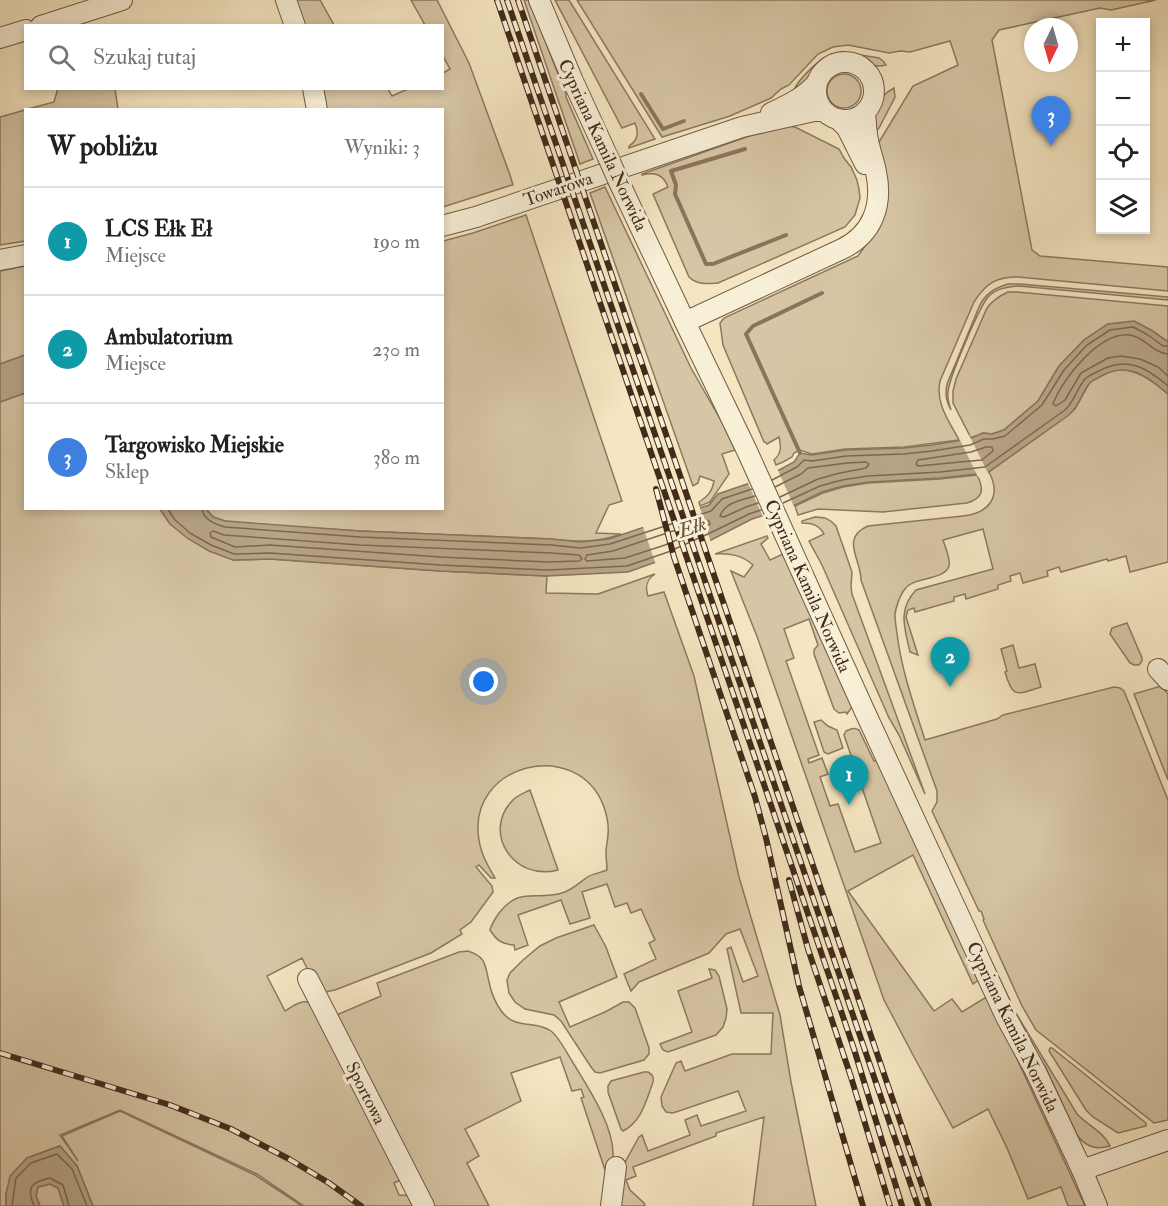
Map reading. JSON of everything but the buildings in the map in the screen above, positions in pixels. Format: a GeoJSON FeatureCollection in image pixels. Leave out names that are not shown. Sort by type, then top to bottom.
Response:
{"type":"FeatureCollection","features":[{"type":"Feature","properties":{"kind":"street"},"geometry":{"type":"LineString","coordinates":[[47,24],[122,0]]}},
{"type":"Feature","properties":{"kind":"street"},"geometry":{"type":"LineString","coordinates":[[286,0],[294,24]]}},
{"type":"Feature","properties":{"kind":"street","name":"Cypriana Kamila Norwida"},"geometry":{"type":"LineString","coordinates":[[539,0],[607,156],[747,451],[1006,1017],[1036,1072],[1082,1170],[1096,1206]]}},
{"type":"Feature","properties":{"kind":"street"},"geometry":{"type":"LineString","coordinates":[[0,38],[24,31]]}},
{"type":"Feature","properties":{"kind":"street"},"geometry":{"type":"LineString","coordinates":[[831,115],[852,119],[865,112],[872,102],[874,86],[871,77],[857,64],[849,62],[832,64],[819,76],[815,94],[818,103],[831,115],[847,128],[875,185],[878,197]]}},
{"type":"Feature","properties":{"kind":"street","name":"Towarowa"},"geometry":{"type":"LineString","coordinates":[[444,225],[476,217],[741,127],[795,102],[816,84]]}},
{"type":"Feature","properties":{"kind":"street"},"geometry":{"type":"LineString","coordinates":[[313,90],[317,108]]}},
{"type":"Feature","properties":{"kind":"street","name":"Towarowa"},"geometry":{"type":"LineString","coordinates":[[741,127],[814,111],[831,115]]}},
{"type":"Feature","properties":{"kind":"street"},"geometry":{"type":"LineString","coordinates":[[685,322],[842,249],[860,238],[870,225],[878,197],[876,171],[868,141],[865,112]]}},
{"type":"Feature","properties":{"kind":"street"},"geometry":{"type":"LineString","coordinates":[[0,260],[24,255]]}},
{"type":"Feature","properties":{"kind":"street","name":"Sportowa"},"geometry":{"type":"LineString","coordinates":[[308,979],[424,1206]]}},
{"type":"Feature","properties":{"kind":"street"},"geometry":{"type":"LineString","coordinates":[[1082,1170],[1168,1140]]}},
{"type":"Feature","properties":{"kind":"street"},"geometry":{"type":"LineString","coordinates":[[611,1206],[616,1167]]}},
{"type":"Feature","properties":{"kind":"shaded area"},"geometry":{"type":"Polygon","coordinates":[[[295,0],[320,0],[333,24],[304,24],[295,0]]]}},
{"type":"Feature","properties":{"kind":"shaded area"},"geometry":{"type":"Polygon","coordinates":[[[411,0],[437,0],[469,63],[513,185],[444,207],[444,108],[325,108],[321,90],[389,90],[392,96],[406,90],[444,90],[444,72],[450,69],[444,58],[444,24],[424,24],[411,0]]]}},
{"type":"Feature","properties":{"kind":"shaded area"},"geometry":{"type":"Polygon","coordinates":[[[524,0],[529,0],[566,97],[593,159],[580,164],[524,0]]]}},
{"type":"Feature","properties":{"kind":"shaded area"},"geometry":{"type":"Polygon","coordinates":[[[555,0],[569,0],[655,139],[629,148],[637,136],[635,123],[622,128],[555,0]]]}},
{"type":"Feature","properties":{"kind":"shaded area"},"geometry":{"type":"Polygon","coordinates":[[[577,0],[1156,0],[1111,10],[1100,8],[1054,18],[1024,18],[1024,25],[999,30],[992,40],[1032,250],[1040,256],[1168,267],[1168,291],[1018,277],[992,282],[974,302],[940,381],[941,404],[959,440],[904,447],[845,449],[812,454],[800,450],[776,465],[774,460],[780,449],[779,437],[767,444],[764,442],[723,345],[720,323],[724,318],[858,256],[880,225],[887,202],[876,147],[913,86],[958,65],[950,41],[910,52],[889,53],[848,45],[833,47],[818,54],[789,85],[771,98],[730,116],[662,137],[577,0]]]}},
{"type":"Feature","properties":{"kind":"shaded area"},"geometry":{"type":"Polygon","coordinates":[[[842,52],[879,58],[886,65],[873,65],[845,57],[833,58],[822,65],[809,82],[794,90],[804,76],[819,62],[831,54],[842,52]]]}},
{"type":"Feature","properties":{"kind":"shaded area"},"geometry":{"type":"Polygon","coordinates":[[[844,74],[856,79],[861,91],[856,103],[844,108],[832,103],[827,91],[832,79],[844,74]]]}},
{"type":"Feature","properties":{"kind":"shaded area"},"geometry":{"type":"Polygon","coordinates":[[[894,88],[895,97],[876,131],[876,106],[887,92],[894,88]]]}},
{"type":"Feature","properties":{"kind":"shaded area"},"geometry":{"type":"Polygon","coordinates":[[[57,90],[115,90],[118,108],[32,108],[54,102],[57,90]]]}},
{"type":"Feature","properties":{"kind":"shaded area"},"geometry":{"type":"Polygon","coordinates":[[[24,110],[24,241],[0,245],[0,117],[24,110]]]}},
{"type":"Feature","properties":{"kind":"shaded area"},"geometry":{"type":"Polygon","coordinates":[[[789,126],[839,149],[857,180],[860,198],[855,215],[845,227],[718,283],[702,283],[692,280],[653,194],[668,187],[664,179],[658,175],[642,174],[752,135],[789,126]]]}},
{"type":"Feature","properties":{"kind":"shaded area"},"geometry":{"type":"Polygon","coordinates":[[[605,187],[691,368],[735,450],[722,454],[729,474],[710,502],[700,506],[699,502],[709,493],[714,481],[700,476],[698,483],[693,486],[590,193],[605,187]]]}},
{"type":"Feature","properties":{"kind":"shaded area"},"geometry":{"type":"Polygon","coordinates":[[[526,215],[622,501],[609,505],[596,533],[621,534],[595,540],[569,541],[264,525],[225,521],[213,517],[207,510],[444,510],[444,241],[526,215]]]}},
{"type":"Feature","properties":{"kind":"shaded area"},"geometry":{"type":"Polygon","coordinates":[[[24,266],[24,355],[0,364],[0,271],[24,266]]]}},
{"type":"Feature","properties":{"kind":"shaded area"},"geometry":{"type":"Polygon","coordinates":[[[1008,284],[1168,297],[1168,300],[1019,286],[996,291],[989,296],[979,313],[954,372],[948,395],[951,410],[946,398],[947,384],[979,307],[990,292],[1008,284]]]}},
{"type":"Feature","properties":{"kind":"shaded area"},"geometry":{"type":"Polygon","coordinates":[[[1008,292],[1168,306],[1168,342],[1151,330],[1108,324],[1084,340],[1059,366],[1038,401],[1004,430],[992,434],[983,433],[971,438],[953,403],[956,379],[987,308],[1008,292]]]}},
{"type":"Feature","properties":{"kind":"shaded area"},"geometry":{"type":"Polygon","coordinates":[[[1121,369],[1146,378],[1168,394],[1168,562],[1130,572],[1126,556],[1061,572],[1059,567],[1047,571],[1048,576],[1023,583],[1020,573],[1010,576],[1011,581],[998,585],[998,589],[966,599],[965,594],[954,597],[954,601],[915,612],[914,608],[908,610],[906,617],[918,655],[910,652],[904,612],[910,597],[916,590],[993,569],[983,529],[943,540],[949,560],[946,571],[909,585],[900,598],[895,616],[905,673],[925,740],[997,719],[1003,715],[1114,687],[1124,691],[1168,800],[1168,1120],[1154,1123],[1036,1030],[1022,1006],[981,911],[932,811],[937,802],[937,791],[861,580],[853,543],[860,531],[868,526],[963,516],[980,511],[991,502],[993,496],[993,481],[989,472],[1075,409],[1090,382],[1111,371],[1121,369]]]}},
{"type":"Feature","properties":{"kind":"shaded area"},"geometry":{"type":"Polygon","coordinates":[[[24,393],[24,510],[161,510],[170,524],[233,560],[270,559],[547,576],[546,593],[598,594],[655,574],[647,584],[648,596],[664,592],[694,676],[739,877],[780,1015],[816,1206],[753,1206],[764,1117],[716,1133],[716,1136],[633,1167],[636,1176],[626,1180],[630,1190],[645,1206],[618,1206],[624,1164],[639,1137],[642,1135],[648,1151],[690,1135],[685,1120],[697,1115],[701,1126],[746,1111],[738,1091],[673,1113],[666,1112],[662,1106],[661,1097],[676,1063],[681,1061],[685,1071],[732,1054],[771,1054],[773,1013],[741,1013],[727,949],[731,947],[743,982],[758,976],[740,929],[726,934],[709,953],[639,982],[631,991],[624,974],[656,959],[649,943],[655,940],[641,909],[631,913],[627,903],[615,907],[607,884],[582,892],[590,918],[570,924],[561,900],[518,915],[528,945],[515,950],[514,945],[503,943],[495,937],[490,930],[493,923],[499,913],[514,900],[521,897],[562,893],[572,889],[588,877],[607,870],[608,827],[604,807],[591,785],[572,771],[550,766],[527,768],[506,777],[489,792],[480,814],[479,840],[483,855],[495,878],[491,878],[479,865],[476,867],[492,886],[493,892],[471,922],[460,930],[462,934],[431,953],[335,990],[325,992],[317,989],[302,958],[267,976],[285,1011],[301,1002],[312,1003],[405,1178],[394,1183],[399,1195],[414,1196],[419,1206],[304,1206],[257,1174],[120,1110],[60,1135],[78,1161],[62,1136],[120,1111],[255,1175],[302,1206],[93,1206],[77,1166],[60,1146],[27,1158],[6,1194],[6,1206],[0,1206],[0,402],[24,393]]]}},
{"type":"Feature","properties":{"kind":"shaded area"},"geometry":{"type":"Polygon","coordinates":[[[977,475],[981,492],[977,498],[967,503],[883,512],[818,509],[798,515],[795,506],[843,487],[977,475]]]}},
{"type":"Feature","properties":{"kind":"shaded area"},"geometry":{"type":"Polygon","coordinates":[[[815,517],[827,519],[836,526],[852,572],[852,594],[925,794],[822,565],[809,541],[824,534],[815,525],[802,523],[802,521],[815,517]]]}},
{"type":"Feature","properties":{"kind":"shaded area"},"geometry":{"type":"Polygon","coordinates":[[[767,536],[768,538],[761,544],[770,560],[783,554],[852,707],[847,714],[846,712],[839,713],[834,709],[814,654],[818,645],[809,619],[784,629],[794,658],[786,661],[819,755],[808,759],[809,763],[822,758],[828,774],[820,777],[830,806],[838,804],[855,852],[881,843],[844,735],[851,729],[859,730],[874,761],[879,759],[981,978],[973,984],[913,855],[848,891],[934,1011],[952,999],[962,1012],[988,996],[1085,1206],[1068,1206],[1061,1187],[1028,1199],[988,1109],[953,1128],[884,1000],[758,639],[731,571],[744,577],[753,565],[736,555],[715,554],[767,536]]]}},
{"type":"Feature","properties":{"kind":"shaded area"},"geometry":{"type":"Polygon","coordinates":[[[1127,623],[1142,658],[1139,665],[1130,663],[1110,634],[1112,628],[1127,623]]]}},
{"type":"Feature","properties":{"kind":"shaded area"},"geometry":{"type":"Polygon","coordinates":[[[1013,645],[1019,668],[1035,664],[1041,687],[1017,693],[1011,687],[1005,672],[1007,671],[1001,649],[1013,645]]]}},
{"type":"Feature","properties":{"kind":"shaded area"},"geometry":{"type":"Polygon","coordinates":[[[1161,686],[1168,694],[1168,780],[1134,694],[1161,686]]]}},
{"type":"Feature","properties":{"kind":"shaded area"},"geometry":{"type":"Polygon","coordinates":[[[821,720],[837,730],[843,748],[828,754],[824,752],[814,722],[821,720]]]}},
{"type":"Feature","properties":{"kind":"shaded area"},"geometry":{"type":"Polygon","coordinates":[[[530,790],[558,870],[542,872],[528,869],[516,862],[507,852],[502,839],[500,826],[504,813],[515,798],[530,790]]]}},
{"type":"Feature","properties":{"kind":"shaded area"},"geometry":{"type":"Polygon","coordinates":[[[594,925],[606,947],[617,977],[559,1002],[570,1027],[623,1002],[629,1002],[635,1008],[649,1048],[649,1054],[644,1060],[600,1073],[595,1072],[591,1067],[561,1021],[554,1015],[525,1009],[515,1002],[509,993],[507,980],[510,973],[540,946],[594,925]]]}},
{"type":"Feature","properties":{"kind":"shaded area"},"geometry":{"type":"Polygon","coordinates":[[[976,929],[1017,1015],[1077,1114],[1104,1137],[1110,1146],[1100,1148],[1092,1146],[1077,1135],[1046,1068],[1024,1032],[976,929]]]}},
{"type":"Feature","properties":{"kind":"shaded area"},"geometry":{"type":"Polygon","coordinates":[[[468,951],[482,959],[494,998],[507,1018],[545,1028],[551,1031],[563,1045],[592,1094],[610,1133],[613,1157],[608,1170],[605,1170],[581,1098],[584,1097],[581,1089],[572,1091],[560,1057],[511,1073],[521,1101],[465,1129],[479,1156],[467,1163],[489,1206],[433,1206],[334,1016],[381,996],[377,983],[459,952],[468,951]]]}},
{"type":"Feature","properties":{"kind":"shaded area"},"geometry":{"type":"Polygon","coordinates":[[[709,969],[715,970],[719,976],[727,1009],[723,1027],[716,1035],[668,1052],[663,1050],[660,1044],[692,1032],[678,991],[712,978],[709,969]]]}},
{"type":"Feature","properties":{"kind":"shaded area"},"geometry":{"type":"Polygon","coordinates":[[[1050,1048],[1146,1123],[1146,1126],[1118,1133],[1093,1117],[1086,1110],[1049,1051],[1050,1048]]]}},
{"type":"Feature","properties":{"kind":"shaded area"},"geometry":{"type":"Polygon","coordinates":[[[644,1072],[652,1075],[653,1082],[639,1116],[623,1131],[608,1092],[608,1086],[611,1081],[644,1072]]]}},
{"type":"Feature","properties":{"kind":"shaded area"},"geometry":{"type":"Polygon","coordinates":[[[50,1184],[58,1188],[64,1206],[40,1206],[36,1196],[38,1187],[50,1184]]]}},
{"type":"Feature","properties":{"kind":"water","name":"Ełk"},"geometry":{"type":"Polygon","coordinates":[[[1134,321],[1168,342],[1168,394],[1145,376],[1129,370],[1111,372],[1090,383],[1069,415],[987,473],[843,486],[822,492],[791,507],[752,519],[711,540],[628,572],[547,576],[270,559],[233,560],[209,551],[187,538],[170,524],[161,510],[207,510],[213,517],[225,521],[360,531],[581,542],[609,539],[709,505],[718,494],[781,469],[794,462],[800,453],[812,455],[846,450],[932,445],[1004,430],[1038,401],[1059,366],[1084,340],[1108,324],[1134,321]]]}},
{"type":"Feature","properties":{"kind":"water"},"geometry":{"type":"Polygon","coordinates":[[[24,355],[24,393],[0,402],[0,364],[24,355]]]}},
{"type":"Feature","properties":{"kind":"water"},"geometry":{"type":"Polygon","coordinates":[[[60,1146],[77,1166],[93,1206],[64,1206],[58,1188],[50,1184],[38,1187],[36,1196],[40,1206],[6,1206],[10,1176],[27,1158],[60,1146]]]}},
{"type":"Feature","properties":{"kind":"pier"},"geometry":{"type":"Polygon","coordinates":[[[969,435],[989,475],[978,477],[959,438],[969,435]]]}},
{"type":"Feature","properties":{"kind":"pier"},"geometry":{"type":"Polygon","coordinates":[[[777,468],[795,509],[764,519],[747,481],[777,468]]]}},
{"type":"Feature","properties":{"kind":"pier"},"geometry":{"type":"Polygon","coordinates":[[[699,505],[711,543],[656,565],[642,524],[699,505]]]}},
{"type":"Feature","properties":{"kind":"waterway"},"geometry":{"type":"LineString","coordinates":[[641,94],[663,129],[684,121]]}},
{"type":"Feature","properties":{"kind":"waterway"},"geometry":{"type":"LineString","coordinates":[[745,149],[671,171],[676,185],[675,194],[706,264],[713,264],[786,235]]}},
{"type":"Feature","properties":{"kind":"waterway"},"geometry":{"type":"LineString","coordinates":[[800,453],[746,334],[753,326],[822,293]]}},
{"type":"Feature","properties":{"kind":"railway"},"geometry":{"type":"LineString","coordinates":[[497,0],[854,1049],[902,1206]]}},
{"type":"Feature","properties":{"kind":"railway"},"geometry":{"type":"LineString","coordinates":[[507,0],[918,1206]]}},
{"type":"Feature","properties":{"kind":"railway"},"geometry":{"type":"LineString","coordinates":[[518,0],[929,1206]]}},
{"type":"Feature","properties":{"kind":"railway"},"geometry":{"type":"LineString","coordinates":[[656,489],[674,557],[755,797],[799,986],[863,1206]]}},
{"type":"Feature","properties":{"kind":"railway"},"geometry":{"type":"LineString","coordinates":[[789,880],[808,949],[851,1077],[890,1206]]}},
{"type":"Feature","properties":{"kind":"railway"},"geometry":{"type":"LineString","coordinates":[[0,1053],[170,1105],[231,1129],[289,1159],[361,1206]]}},
{"type":"Feature","properties":{"kind":"place","name":"Targowisko Miejskie"},"geometry":{"type":"Point","coordinates":[1051,146]}},
{"type":"Feature","properties":{"kind":"place","name":"Ambulatorium"},"geometry":{"type":"Point","coordinates":[950,687]}},
{"type":"Feature","properties":{"kind":"place","name":"LCS Ełk Eł"},"geometry":{"type":"Point","coordinates":[849,805]}}]}
